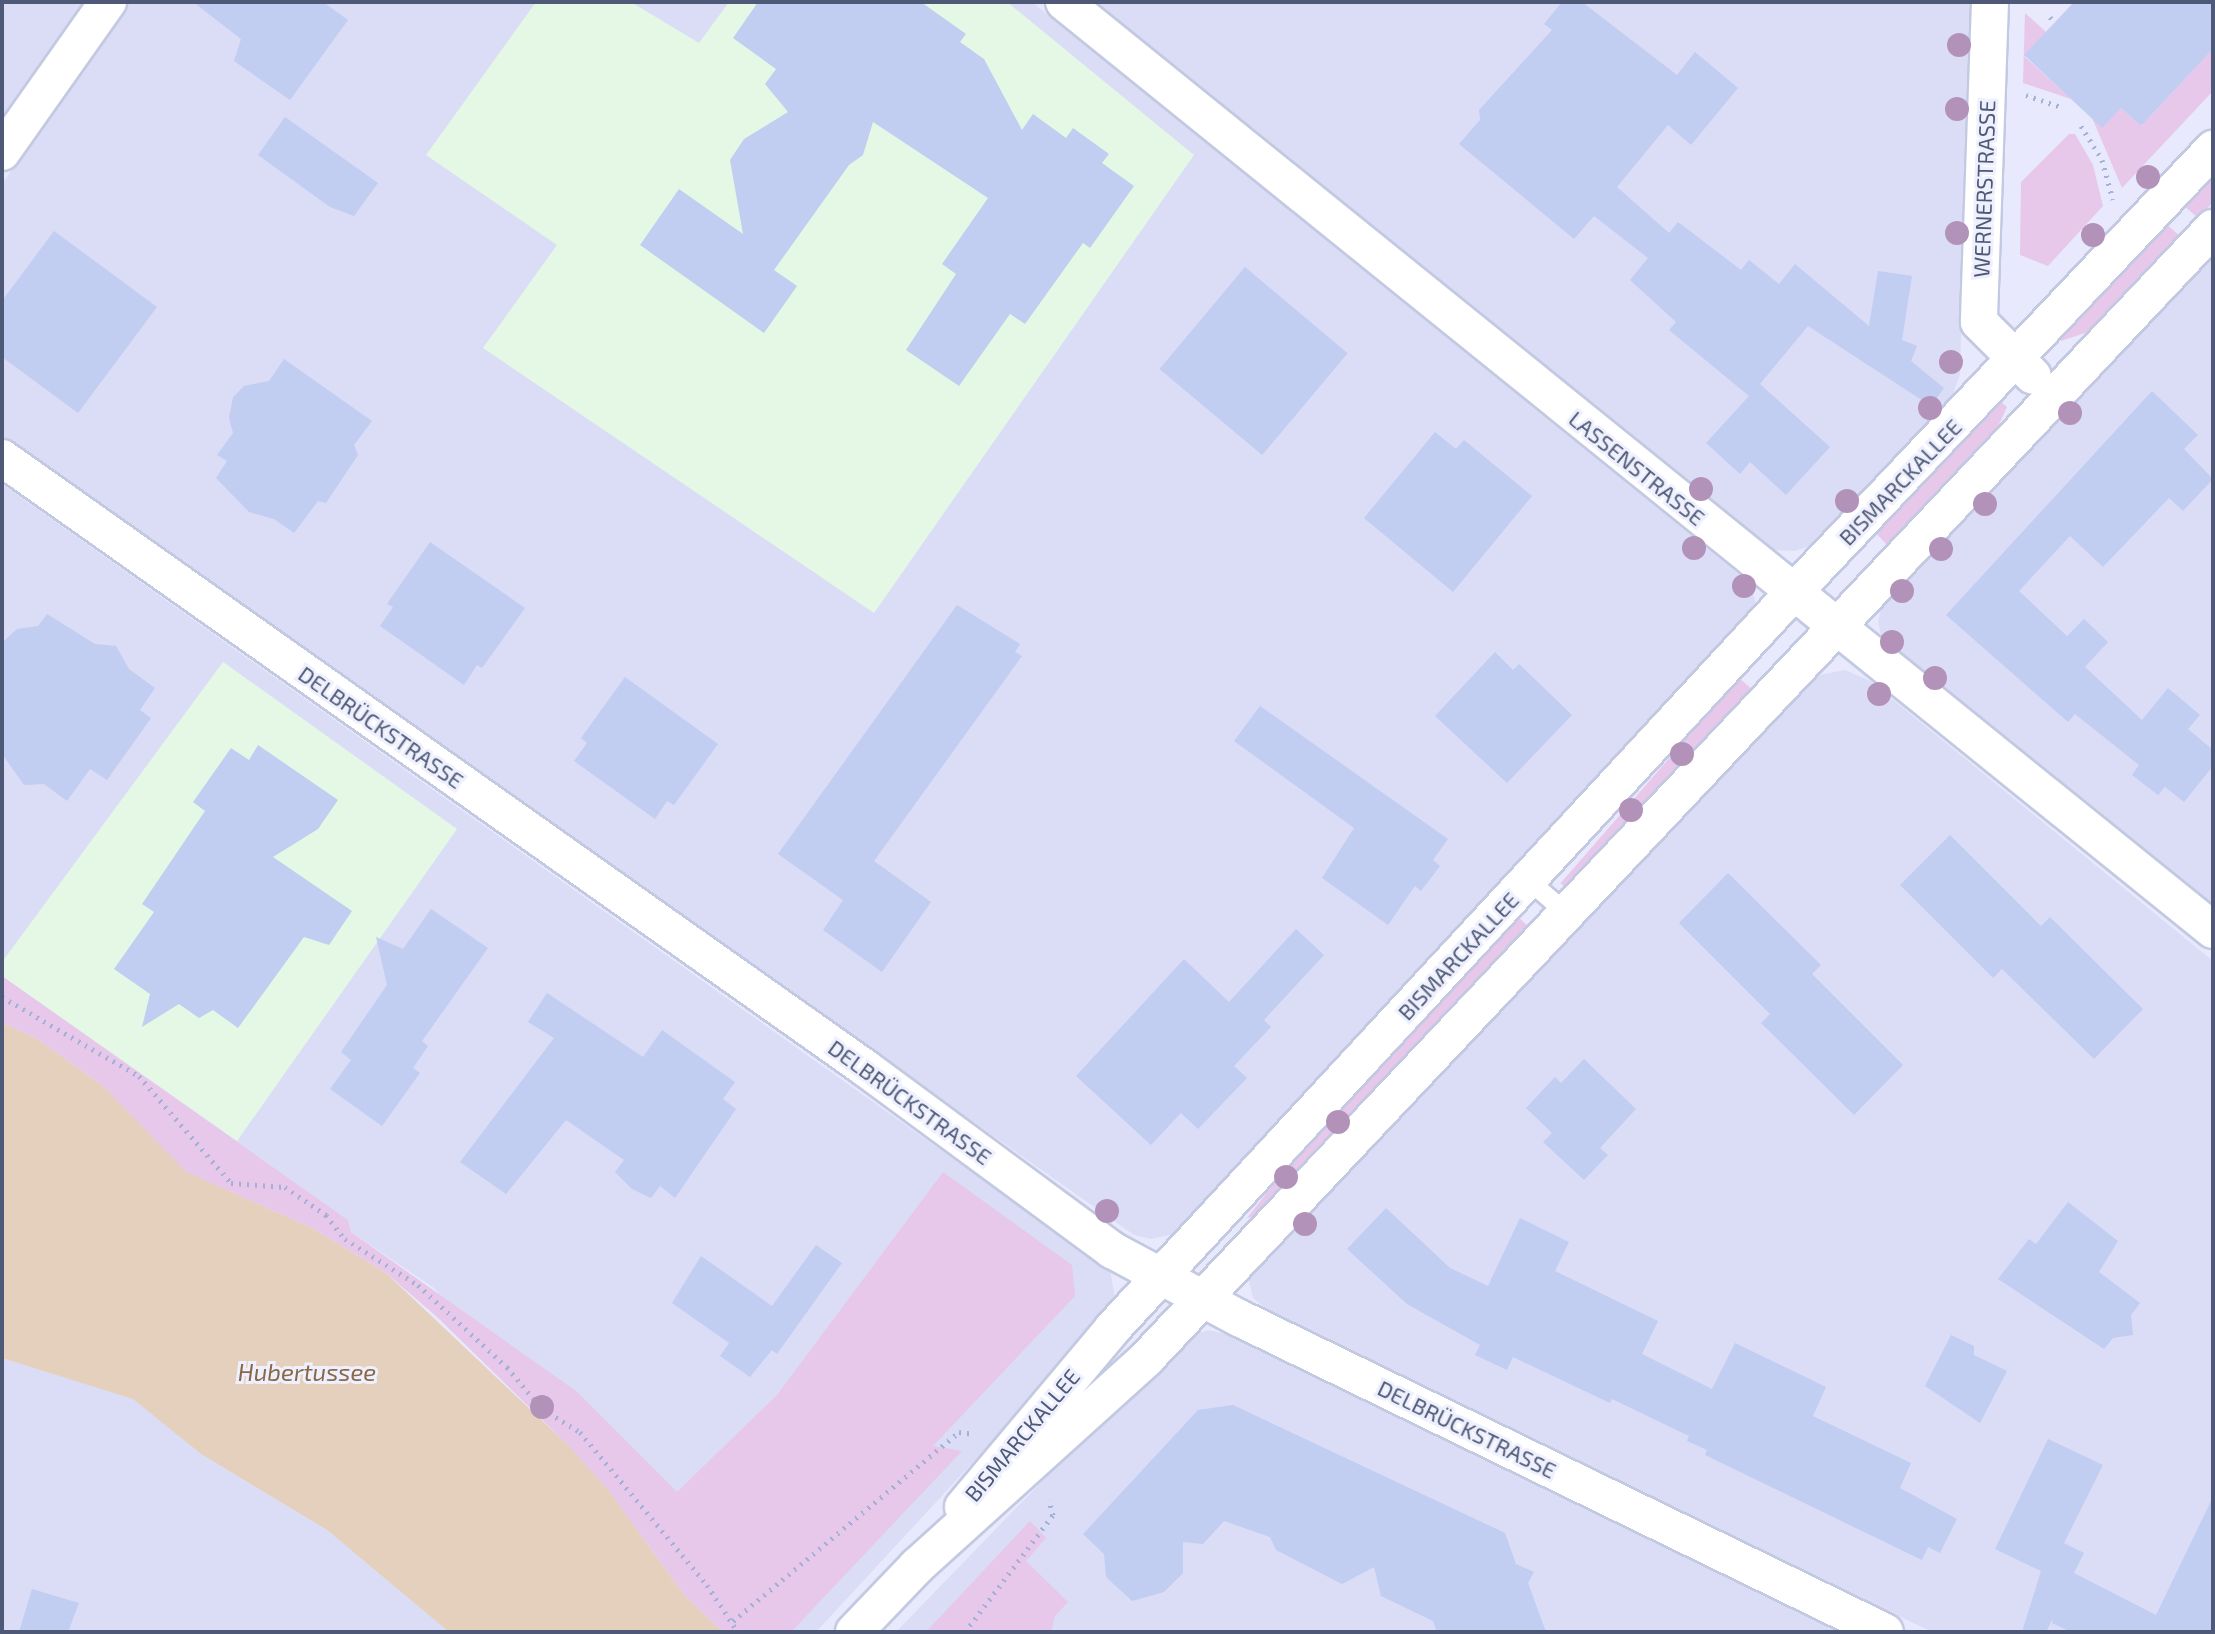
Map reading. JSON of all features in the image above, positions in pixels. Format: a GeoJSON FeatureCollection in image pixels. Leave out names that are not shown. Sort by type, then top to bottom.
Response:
{"type":"FeatureCollection","features":[{"type":"Feature","properties":{"kind":"street"},"geometry":{"type":"LineString","coordinates":[[2,152],[108,2]]}},
{"type":"Feature","properties":{"kind":"street","name":"LASSENSTRASSE"},"geometry":{"type":"LineString","coordinates":[[1064,2],[1792,594],[2213,930]]}},
{"type":"Feature","properties":{"kind":"street","name":"WERNERSTRASSE"},"geometry":{"type":"LineString","coordinates":[[1990,2],[1979,322],[2017,361]]}},
{"type":"Feature","properties":{"kind":"street","name":"BISMARCKALLEE"},"geometry":{"type":"LineString","coordinates":[[917,1566],[1016,1437],[1792,594],[2017,361],[2213,149]]}},
{"type":"Feature","properties":{"kind":"street","name":"BISMARCKALLEE"},"geometry":{"type":"LineString","coordinates":[[854,1632],[917,1566],[1037,1463],[1203,1300],[2213,228]]}},
{"type":"Feature","properties":{"kind":"street"},"geometry":{"type":"LineString","coordinates":[[2017,361],[2055,397]]}},
{"type":"Feature","properties":{"kind":"street","name":"DELBRÜCKSTRASSE"},"geometry":{"type":"LineString","coordinates":[[2,458],[865,1068],[1112,1250],[1203,1300],[1885,1632]]}},
{"type":"Feature","properties":{"kind":"lane"},"geometry":{"type":"LineString","coordinates":[[1528,880],[1569,915]]}},
{"type":"Feature","properties":{"kind":"path"},"geometry":{"type":"LineString","coordinates":[[2014,94],[2037,96],[2063,108]]}},
{"type":"Feature","properties":{"kind":"path"},"geometry":{"type":"LineString","coordinates":[[2081,126],[2102,160],[2115,208]]}},
{"type":"Feature","properties":{"kind":"path"},"geometry":{"type":"LineString","coordinates":[[2,997],[139,1076],[231,1183],[285,1187],[326,1215],[345,1239],[418,1285],[507,1367],[542,1409],[580,1432],[733,1621],[738,1632]]}},
{"type":"Feature","properties":{"kind":"path"},"geometry":{"type":"LineString","coordinates":[[733,1621],[959,1432],[988,1435]]}},
{"type":"Feature","properties":{"kind":"path"},"geometry":{"type":"LineString","coordinates":[[965,1632],[1053,1515],[1047,1495]]}},
{"type":"Feature","properties":{"kind":"shaded area"},"geometry":{"type":"Polygon","coordinates":[[[2,2],[84,2],[2,120],[2,2]]]}},
{"type":"Feature","properties":{"kind":"shaded area"},"geometry":{"type":"Polygon","coordinates":[[[129,2],[1032,2],[1751,584],[1756,605],[1179,1233],[1151,1239],[1134,1235],[2,438],[2,184],[129,2]]]}},
{"type":"Feature","properties":{"kind":"shaded area"},"geometry":{"type":"Polygon","coordinates":[[[536,2],[631,2],[699,43],[729,2],[1007,2],[1194,155],[874,613],[483,348],[557,245],[426,155],[536,2]]]}},
{"type":"Feature","properties":{"kind":"shaded area"},"geometry":{"type":"Polygon","coordinates":[[[1094,2],[1970,2],[1960,374],[1952,397],[1814,544],[1795,551],[1773,550],[1094,2]]]}},
{"type":"Feature","properties":{"kind":"shaded area"},"geometry":{"type":"Polygon","coordinates":[[[2025,13],[2046,32],[2024,56],[2071,99],[2023,83],[2025,13]]]}},
{"type":"Feature","properties":{"kind":"shaded area"},"geometry":{"type":"Polygon","coordinates":[[[2213,49],[2213,91],[2122,188],[2093,120],[2121,108],[2141,126],[2213,49]]]}},
{"type":"Feature","properties":{"kind":"shaded area"},"geometry":{"type":"Polygon","coordinates":[[[2069,134],[2075,134],[2093,165],[2103,206],[2048,266],[2020,255],[2021,182],[2069,134]]]}},
{"type":"Feature","properties":{"kind":"shaded area"},"geometry":{"type":"Polygon","coordinates":[[[2213,172],[2213,202],[2198,218],[2182,204],[2213,172]]]}},
{"type":"Feature","properties":{"kind":"shaded area"},"geometry":{"type":"Polygon","coordinates":[[[2165,223],[2181,237],[2091,331],[2061,341],[2059,336],[2165,223]]]}},
{"type":"Feature","properties":{"kind":"shaded area"},"geometry":{"type":"Polygon","coordinates":[[[2213,254],[2213,912],[1882,640],[1878,621],[1882,606],[2213,254]]]}},
{"type":"Feature","properties":{"kind":"shaded area"},"geometry":{"type":"Polygon","coordinates":[[[1999,400],[2007,407],[1995,433],[1889,547],[1875,532],[1999,400]]]}},
{"type":"Feature","properties":{"kind":"shaded area"},"geometry":{"type":"Polygon","coordinates":[[[2,484],[1110,1270],[1115,1297],[1099,1326],[816,1632],[723,1632],[434,1288],[351,1232],[348,1220],[2,976],[2,484]]]}},
{"type":"Feature","properties":{"kind":"shaded area"},"geometry":{"type":"Polygon","coordinates":[[[223,662],[457,829],[237,1141],[2,976],[2,962],[223,662]]]}},
{"type":"Feature","properties":{"kind":"shaded area"},"geometry":{"type":"Polygon","coordinates":[[[1845,670],[1870,681],[2213,961],[2213,1632],[1932,1632],[1273,1314],[1253,1298],[1249,1281],[1256,1264],[1808,685],[1820,675],[1845,670]]]}},
{"type":"Feature","properties":{"kind":"shaded area"},"geometry":{"type":"Polygon","coordinates":[[[1739,678],[1755,692],[1576,897],[1561,883],[1739,678]]]}},
{"type":"Feature","properties":{"kind":"shaded area"},"geometry":{"type":"Polygon","coordinates":[[[1516,915],[1530,928],[1258,1215],[1247,1218],[1299,1152],[1516,915]]]}},
{"type":"Feature","properties":{"kind":"shaded area"},"geometry":{"type":"Polygon","coordinates":[[[2,976],[348,1220],[351,1232],[576,1391],[677,1492],[777,1395],[943,1172],[1072,1265],[1075,1296],[933,1446],[962,1451],[791,1632],[723,1632],[684,1595],[609,1491],[570,1447],[436,1316],[386,1273],[310,1227],[185,1172],[103,1086],[36,1038],[2,1023],[2,976]]]}},
{"type":"Feature","properties":{"kind":"shaded area"},"geometry":{"type":"Polygon","coordinates":[[[1208,1330],[1230,1335],[1844,1632],[896,1632],[1179,1340],[1208,1330]]]}},
{"type":"Feature","properties":{"kind":"shaded area"},"geometry":{"type":"Polygon","coordinates":[[[2,1358],[133,1398],[201,1454],[327,1530],[449,1632],[2,1632],[2,1358]]]}},
{"type":"Feature","properties":{"kind":"shaded area"},"geometry":{"type":"Polygon","coordinates":[[[1030,1521],[1046,1538],[1026,1561],[1068,1602],[1055,1616],[1051,1632],[926,1632],[1030,1521]]]}},
{"type":"Feature","properties":{"kind":"water","name":"Hubertussee"},"geometry":{"type":"Polygon","coordinates":[[[2,1023],[36,1038],[103,1086],[186,1172],[310,1227],[386,1273],[570,1447],[609,1491],[684,1595],[723,1632],[449,1632],[327,1530],[201,1454],[133,1399],[2,1358],[2,1023]]]}},
{"type":"Feature","properties":{"kind":"building"},"geometry":{"type":"Polygon","coordinates":[[[193,2],[323,2],[348,20],[290,100],[234,61],[241,39],[193,2]]]}},
{"type":"Feature","properties":{"kind":"building"},"geometry":{"type":"Polygon","coordinates":[[[758,2],[921,2],[966,34],[960,42],[984,59],[1022,130],[1033,114],[1066,138],[1073,128],[1109,154],[1102,163],[1134,186],[1090,248],[1083,243],[1025,324],[1010,314],[959,386],[906,350],[956,274],[942,264],[988,198],[873,122],[863,155],[849,165],[774,270],[797,286],[764,333],[640,245],[679,189],[743,234],[730,160],[744,139],[788,112],[765,84],[776,69],[733,38],[758,2]]]}},
{"type":"Feature","properties":{"kind":"building"},"geometry":{"type":"Polygon","coordinates":[[[1562,2],[1582,2],[1677,75],[1695,52],[1738,88],[1691,145],[1668,125],[1617,187],[1669,233],[1678,222],[1741,270],[1749,260],[1779,284],[1795,264],[1869,326],[1878,271],[1912,276],[1902,340],[1917,346],[1911,361],[1944,388],[1931,406],[1808,326],[1760,384],[1830,447],[1786,495],[1750,462],[1740,474],[1706,443],[1749,396],[1669,330],[1676,322],[1630,280],[1648,258],[1594,216],[1574,239],[1459,144],[1480,120],[1479,110],[1552,30],[1544,24],[1562,2]]]}},
{"type":"Feature","properties":{"kind":"building"},"geometry":{"type":"Polygon","coordinates":[[[2074,2],[2213,2],[2213,49],[2141,126],[2121,108],[2102,128],[2024,55],[2074,2]]]}},
{"type":"Feature","properties":{"kind":"building"},"geometry":{"type":"Polygon","coordinates":[[[285,117],[378,183],[354,216],[330,207],[258,155],[285,117]]]}},
{"type":"Feature","properties":{"kind":"building"},"geometry":{"type":"Polygon","coordinates":[[[54,231],[157,307],[78,413],[2,357],[2,301],[54,231]]]}},
{"type":"Feature","properties":{"kind":"building"},"geometry":{"type":"Polygon","coordinates":[[[1245,267],[1348,353],[1262,455],[1160,369],[1245,267]]]}},
{"type":"Feature","properties":{"kind":"building"},"geometry":{"type":"Polygon","coordinates":[[[284,359],[372,421],[354,445],[358,455],[326,503],[318,501],[294,533],[274,519],[249,512],[216,478],[227,461],[217,455],[233,433],[229,418],[233,397],[244,386],[269,381],[284,359]]]}},
{"type":"Feature","properties":{"kind":"building"},"geometry":{"type":"Polygon","coordinates":[[[2152,391],[2198,435],[2184,449],[2213,479],[2183,511],[2169,498],[2103,567],[2070,536],[2019,591],[2067,636],[2084,619],[2108,642],[2085,667],[2142,720],[2168,688],[2200,715],[2188,729],[2213,750],[2213,766],[2184,802],[2165,787],[2158,795],[2132,775],[2139,765],[2075,714],[2068,722],[1946,615],[2152,391]]]}},
{"type":"Feature","properties":{"kind":"building"},"geometry":{"type":"Polygon","coordinates":[[[1435,432],[1456,449],[1464,440],[1532,496],[1453,592],[1364,518],[1435,432]]]}},
{"type":"Feature","properties":{"kind":"building"},"geometry":{"type":"Polygon","coordinates":[[[430,542],[525,608],[482,668],[477,665],[464,685],[380,626],[393,607],[387,604],[430,542]]]}},
{"type":"Feature","properties":{"kind":"building"},"geometry":{"type":"Polygon","coordinates":[[[957,605],[1020,644],[1015,652],[1022,656],[874,861],[931,902],[882,972],[823,930],[843,900],[778,854],[957,605]]]}},
{"type":"Feature","properties":{"kind":"building"},"geometry":{"type":"Polygon","coordinates":[[[47,614],[95,644],[116,646],[129,669],[155,688],[140,710],[151,718],[107,780],[90,769],[67,801],[44,784],[24,785],[2,754],[2,643],[17,629],[38,626],[47,614]]]}},
{"type":"Feature","properties":{"kind":"building"},"geometry":{"type":"Polygon","coordinates":[[[1495,652],[1513,670],[1519,664],[1572,715],[1507,783],[1435,716],[1495,652]]]}},
{"type":"Feature","properties":{"kind":"building"},"geometry":{"type":"Polygon","coordinates":[[[625,677],[718,744],[674,805],[667,801],[655,819],[574,761],[587,743],[581,738],[625,677]]]}},
{"type":"Feature","properties":{"kind":"building"},"geometry":{"type":"Polygon","coordinates":[[[1260,706],[1448,839],[1433,860],[1440,866],[1421,891],[1415,886],[1388,925],[1322,878],[1354,828],[1234,741],[1260,706]]]}},
{"type":"Feature","properties":{"kind":"building"},"geometry":{"type":"Polygon","coordinates":[[[258,745],[338,800],[318,829],[273,857],[352,911],[329,945],[304,937],[238,1028],[213,1010],[199,1018],[179,1004],[142,1027],[150,994],[114,969],[154,912],[142,904],[205,811],[193,802],[231,748],[249,760],[258,745]]]}},
{"type":"Feature","properties":{"kind":"building"},"geometry":{"type":"Polygon","coordinates":[[[1950,835],[2041,926],[2050,917],[2143,1009],[2094,1059],[2002,969],[1993,978],[1900,885],[1950,835]]]}},
{"type":"Feature","properties":{"kind":"building"},"geometry":{"type":"Polygon","coordinates":[[[1728,873],[1821,965],[1812,974],[1903,1065],[1854,1115],[1761,1023],[1770,1014],[1679,923],[1728,873]]]}},
{"type":"Feature","properties":{"kind":"building"},"geometry":{"type":"Polygon","coordinates":[[[431,909],[488,948],[422,1041],[428,1046],[413,1068],[420,1073],[382,1126],[330,1089],[351,1060],[341,1052],[387,985],[376,937],[403,949],[431,909]]]}},
{"type":"Feature","properties":{"kind":"building"},"geometry":{"type":"Polygon","coordinates":[[[1296,929],[1324,955],[1264,1020],[1271,1027],[1234,1066],[1247,1078],[1198,1129],[1181,1113],[1151,1145],[1076,1076],[1184,959],[1229,1002],[1296,929]]]}},
{"type":"Feature","properties":{"kind":"building"},"geometry":{"type":"Polygon","coordinates":[[[547,993],[643,1057],[662,1030],[735,1082],[723,1099],[736,1109],[675,1198],[660,1186],[651,1198],[632,1189],[615,1172],[624,1160],[566,1120],[506,1194],[460,1162],[554,1038],[528,1022],[547,993]]]}},
{"type":"Feature","properties":{"kind":"building"},"geometry":{"type":"Polygon","coordinates":[[[1584,1059],[1636,1109],[1600,1148],[1608,1155],[1584,1180],[1543,1142],[1552,1133],[1526,1108],[1555,1077],[1561,1083],[1584,1059]]]}},
{"type":"Feature","properties":{"kind":"building"},"geometry":{"type":"Polygon","coordinates":[[[2068,1202],[2118,1241],[2099,1272],[2140,1303],[2131,1315],[2133,1335],[2113,1338],[2104,1349],[1998,1279],[2029,1239],[2036,1244],[2068,1202]]]}},
{"type":"Feature","properties":{"kind":"building"},"geometry":{"type":"Polygon","coordinates":[[[1386,1208],[1450,1268],[1488,1286],[1520,1218],[1569,1242],[1555,1271],[1658,1321],[1642,1354],[1712,1389],[1735,1343],[1826,1387],[1813,1416],[1911,1463],[1900,1488],[1957,1519],[1940,1553],[1928,1547],[1922,1560],[1705,1455],[1707,1450],[1687,1441],[1689,1436],[1612,1399],[1610,1403],[1513,1357],[1507,1370],[1475,1355],[1480,1345],[1407,1304],[1347,1249],[1386,1208]]]}},
{"type":"Feature","properties":{"kind":"building"},"geometry":{"type":"Polygon","coordinates":[[[816,1245],[842,1263],[777,1354],[772,1350],[750,1377],[720,1356],[729,1343],[672,1303],[701,1256],[772,1306],[816,1245]]]}},
{"type":"Feature","properties":{"kind":"building"},"geometry":{"type":"Polygon","coordinates":[[[1951,1335],[1974,1346],[1974,1355],[2007,1371],[1980,1423],[1925,1386],[1951,1335]]]}},
{"type":"Feature","properties":{"kind":"building"},"geometry":{"type":"Polygon","coordinates":[[[1233,1405],[1505,1533],[1516,1564],[1534,1572],[1528,1583],[1546,1632],[1437,1632],[1433,1621],[1381,1596],[1374,1567],[1342,1584],[1276,1550],[1270,1537],[1224,1521],[1203,1544],[1183,1542],[1183,1573],[1164,1592],[1132,1601],[1106,1577],[1104,1554],[1083,1534],[1198,1410],[1233,1405]]]}},
{"type":"Feature","properties":{"kind":"building"},"geometry":{"type":"Polygon","coordinates":[[[2048,1439],[2103,1465],[2064,1543],[2084,1553],[2074,1573],[2156,1615],[2213,1497],[2213,1632],[2071,1632],[2052,1623],[2053,1618],[2046,1632],[2022,1632],[2041,1571],[1995,1549],[2048,1439]]]}},
{"type":"Feature","properties":{"kind":"building"},"geometry":{"type":"Polygon","coordinates":[[[32,1589],[79,1603],[68,1632],[19,1632],[32,1589]]]}}]}
